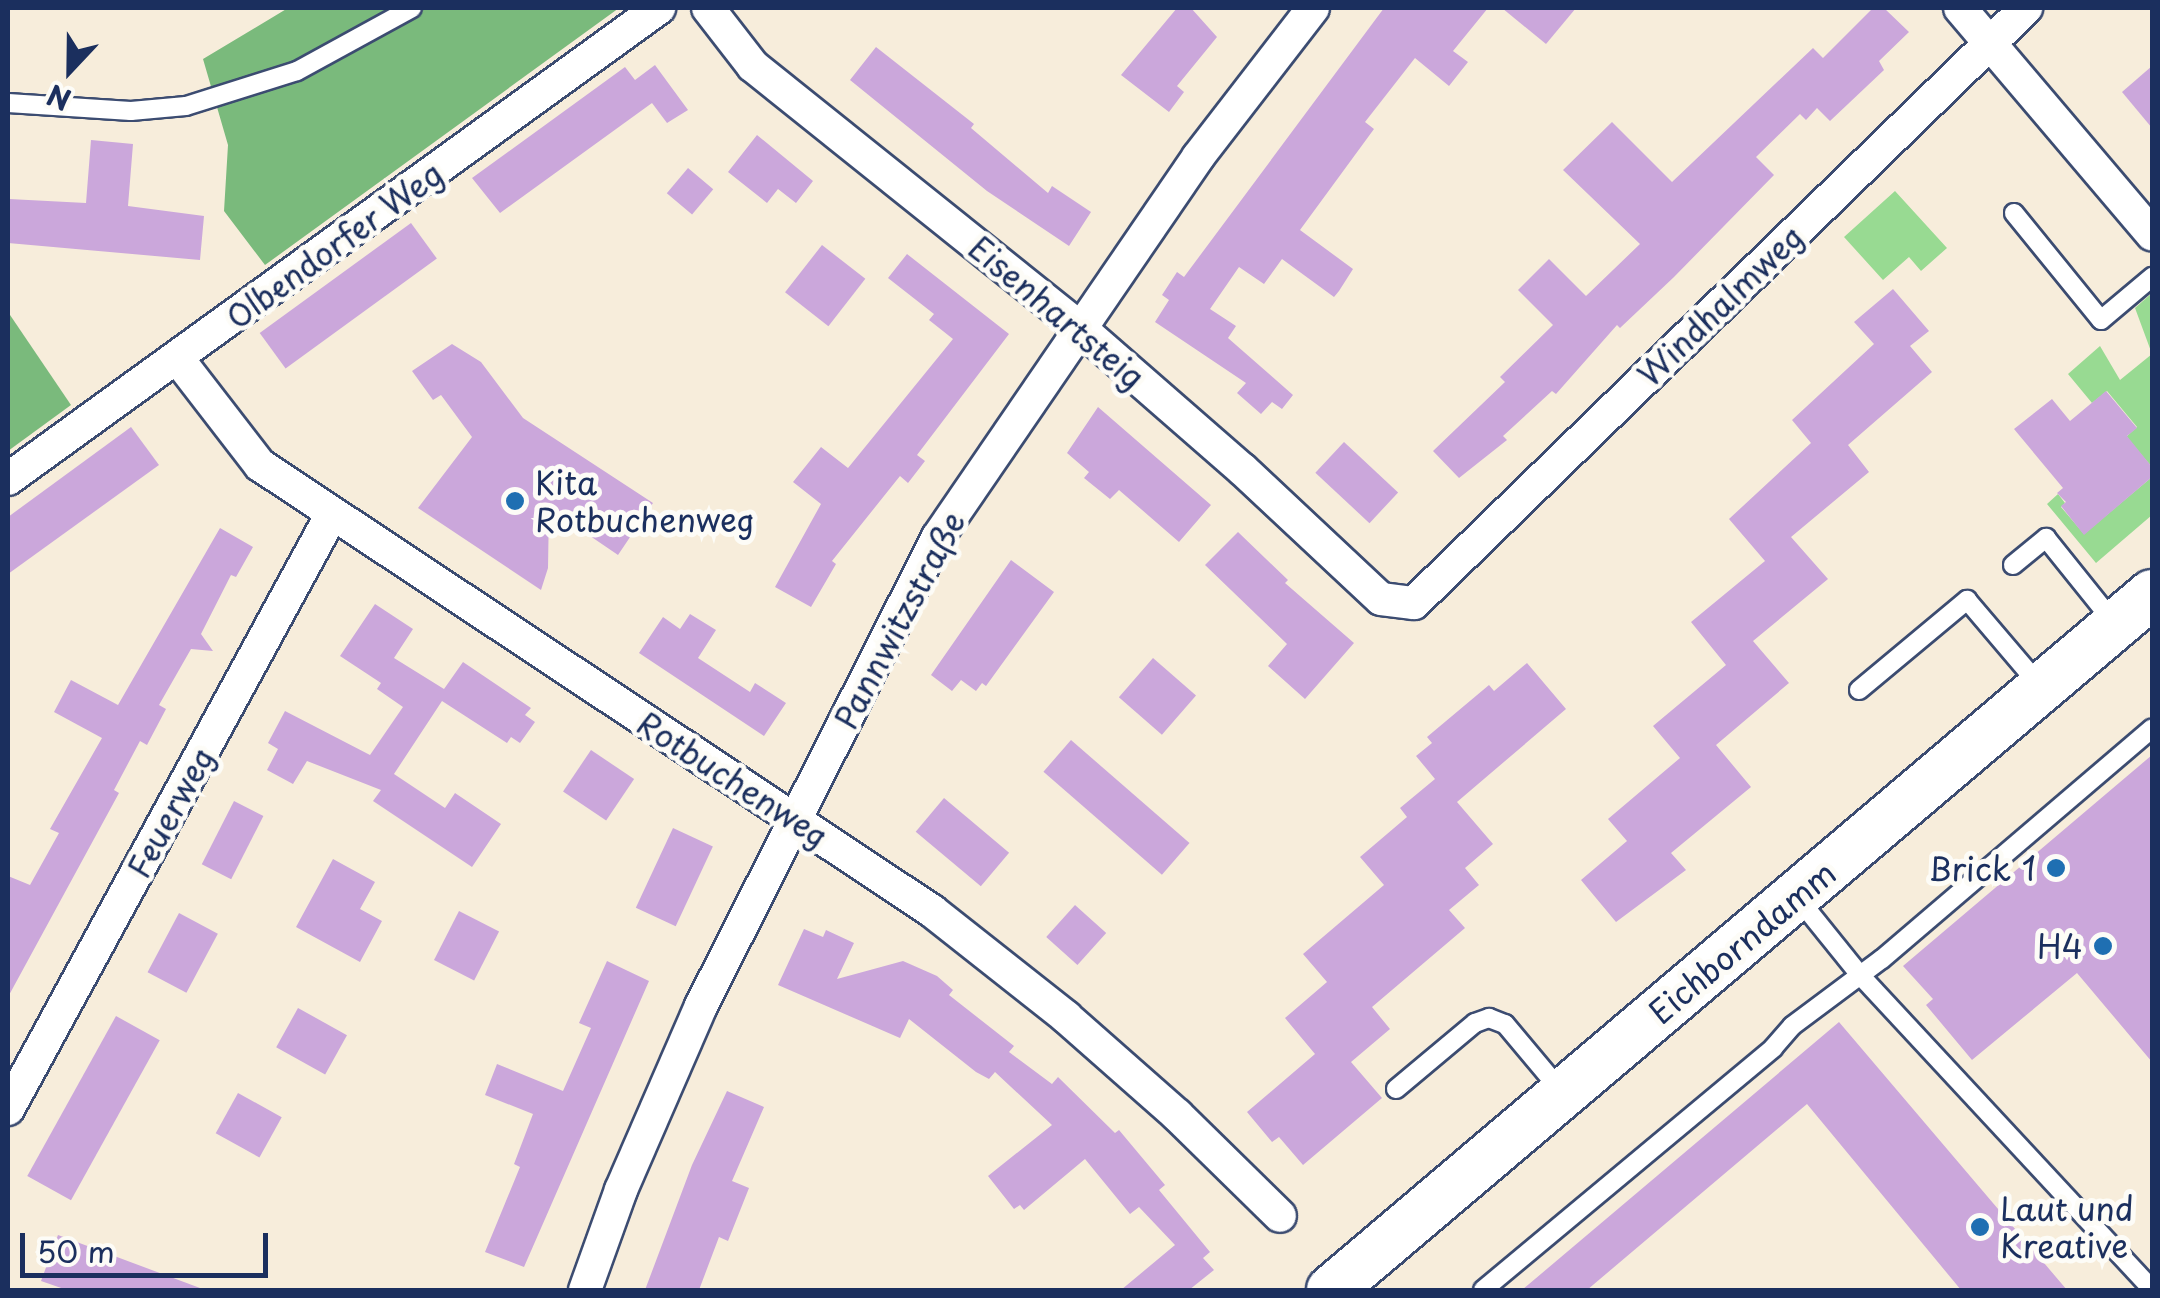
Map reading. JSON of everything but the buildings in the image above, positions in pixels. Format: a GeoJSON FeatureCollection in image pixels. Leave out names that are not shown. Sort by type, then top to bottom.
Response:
{"type":"FeatureCollection","features":[{"type":"Feature","properties":{"kind":"main road","name":"Eichborndamm"},"geometry":{"type":"LineString","coordinates":[[1331,1290],[2152,594]]}},
{"type":"Feature","properties":{"kind":"street","name":"Olbendorfer Weg"},"geometry":{"type":"LineString","coordinates":[[8,480],[660,8]]}},
{"type":"Feature","properties":{"kind":"street","name":"Eisenhartsteig"},"geometry":{"type":"LineString","coordinates":[[708,8],[753,66],[1079,327],[1242,469],[1381,599],[1414,603]]}},
{"type":"Feature","properties":{"kind":"street","name":"Pannwitzstraße"},"geometry":{"type":"LineString","coordinates":[[585,1290],[621,1190],[694,1023],[938,537],[1198,156],[1313,8]]}},
{"type":"Feature","properties":{"kind":"street"},"geometry":{"type":"LineString","coordinates":[[1960,8],[2152,234]]}},
{"type":"Feature","properties":{"kind":"street","name":"Windhalmweg"},"geometry":{"type":"LineString","coordinates":[[1414,603],[2026,8]]}},
{"type":"Feature","properties":{"kind":"street","name":"Rotbuchenweg"},"geometry":{"type":"LineString","coordinates":[[178,359],[260,465],[932,912],[1066,1016],[1178,1115],[1280,1216]]}},
{"type":"Feature","properties":{"kind":"street","name":"Feuerweg"},"geometry":{"type":"LineString","coordinates":[[8,1109],[332,514]]}},
{"type":"Feature","properties":{"kind":"lane"},"geometry":{"type":"LineString","coordinates":[[8,102],[131,110],[186,106],[298,71],[412,8]]}},
{"type":"Feature","properties":{"kind":"lane"},"geometry":{"type":"LineString","coordinates":[[2014,213],[2101,320],[2152,277]]}},
{"type":"Feature","properties":{"kind":"lane"},"geometry":{"type":"LineString","coordinates":[[2012,565],[2046,538],[2117,625]]}},
{"type":"Feature","properties":{"kind":"lane"},"geometry":{"type":"LineString","coordinates":[[1859,690],[1967,600],[2042,688]]}},
{"type":"Feature","properties":{"kind":"lane"},"geometry":{"type":"LineString","coordinates":[[1483,1290],[1773,1048],[1792,1026],[1860,975],[2152,728]]}},
{"type":"Feature","properties":{"kind":"lane"},"geometry":{"type":"LineString","coordinates":[[1796,897],[1860,975],[2152,1289]]}},
{"type":"Feature","properties":{"kind":"lane"},"geometry":{"type":"LineString","coordinates":[[1396,1089],[1476,1023],[1488,1018],[1505,1024],[1563,1093]]}},
{"type":"Feature","properties":{"kind":"green space"},"geometry":{"type":"Polygon","coordinates":[[[288,8],[619,8],[265,265],[224,211],[228,145],[203,59],[288,8]]]}},
{"type":"Feature","properties":{"kind":"green space"},"geometry":{"type":"Polygon","coordinates":[[[1895,191],[1947,248],[1921,271],[1909,257],[1883,280],[1844,237],[1895,191]]]}},
{"type":"Feature","properties":{"kind":"green space"},"geometry":{"type":"Polygon","coordinates":[[[2152,293],[2152,354],[2135,308],[2152,293]]]}},
{"type":"Feature","properties":{"kind":"green space"},"geometry":{"type":"Polygon","coordinates":[[[8,312],[71,405],[8,451],[8,312]]]}},
{"type":"Feature","properties":{"kind":"green space"},"geometry":{"type":"Polygon","coordinates":[[[2100,346],[2120,380],[2152,354],[2152,467],[2126,437],[2137,427],[2107,391],[2092,403],[2068,374],[2100,346]]]}},
{"type":"Feature","properties":{"kind":"green space"},"geometry":{"type":"Polygon","coordinates":[[[2152,477],[2152,515],[2096,563],[2047,504],[2058,494],[2065,503],[2061,507],[2084,534],[2152,477]]]}},
{"type":"Feature","properties":{"kind":"place","name":"Kita Rotbuchenweg"},"geometry":{"type":"Point","coordinates":[515,501]}},
{"type":"Feature","properties":{"kind":"place","name":"Brick 1"},"geometry":{"type":"Point","coordinates":[2056,868]}},
{"type":"Feature","properties":{"kind":"place","name":"H4"},"geometry":{"type":"Point","coordinates":[2103,946]}},
{"type":"Feature","properties":{"kind":"place","name":"Laut und Kreative"},"geometry":{"type":"Point","coordinates":[1980,1227]}}]}
